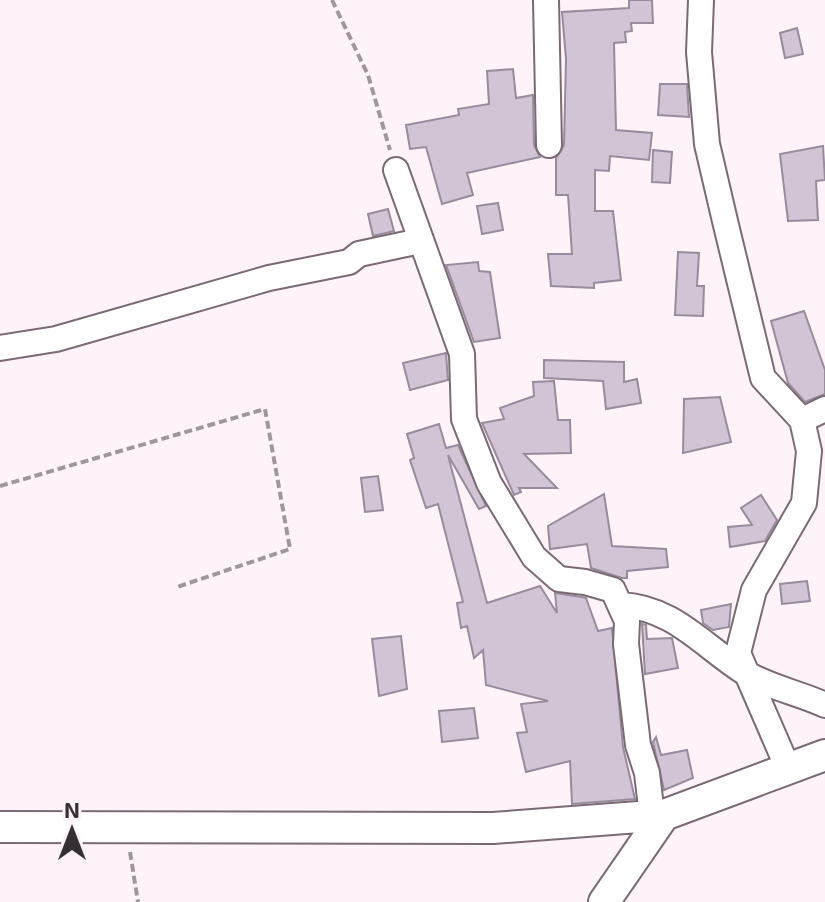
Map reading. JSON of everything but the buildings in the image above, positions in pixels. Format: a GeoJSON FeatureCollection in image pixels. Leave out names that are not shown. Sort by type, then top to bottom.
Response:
{"type":"FeatureCollection","features":[{"type":"Feature","properties":{"kind":"street"},"geometry":{"type":"LineString","coordinates":[[546,0],[549,145]]}},
{"type":"Feature","properties":{"kind":"street"},"geometry":{"type":"LineString","coordinates":[[701,0],[699,52],[707,144],[728,235],[763,378],[802,420],[809,451],[804,503],[754,590],[738,653],[787,766]]}},
{"type":"Feature","properties":{"kind":"street"},"geometry":{"type":"LineString","coordinates":[[396,170],[462,354],[464,419],[489,483],[534,557],[559,579],[613,590],[627,621],[626,644],[638,745],[658,815],[604,902]]}},
{"type":"Feature","properties":{"kind":"street"},"geometry":{"type":"LineString","coordinates":[[0,348],[56,339],[269,278],[349,262],[359,254],[420,241]]}},
{"type":"Feature","properties":{"kind":"street"},"geometry":{"type":"LineString","coordinates":[[802,420],[825,409]]}},
{"type":"Feature","properties":{"kind":"street"},"geometry":{"type":"LineString","coordinates":[[620,605],[646,606],[698,636],[748,674],[825,705]]}},
{"type":"Feature","properties":{"kind":"street"},"geometry":{"type":"LineString","coordinates":[[4,821],[127,826],[493,828],[658,815],[787,766],[825,755]]}},
{"type":"Feature","properties":{"kind":"path"},"geometry":{"type":"LineString","coordinates":[[332,0],[368,75],[396,170]]}},
{"type":"Feature","properties":{"kind":"path"},"geometry":{"type":"LineString","coordinates":[[0,486],[265,409],[290,549],[177,587]]}},
{"type":"Feature","properties":{"kind":"path"},"geometry":{"type":"LineString","coordinates":[[127,826],[138,902]]}}]}
